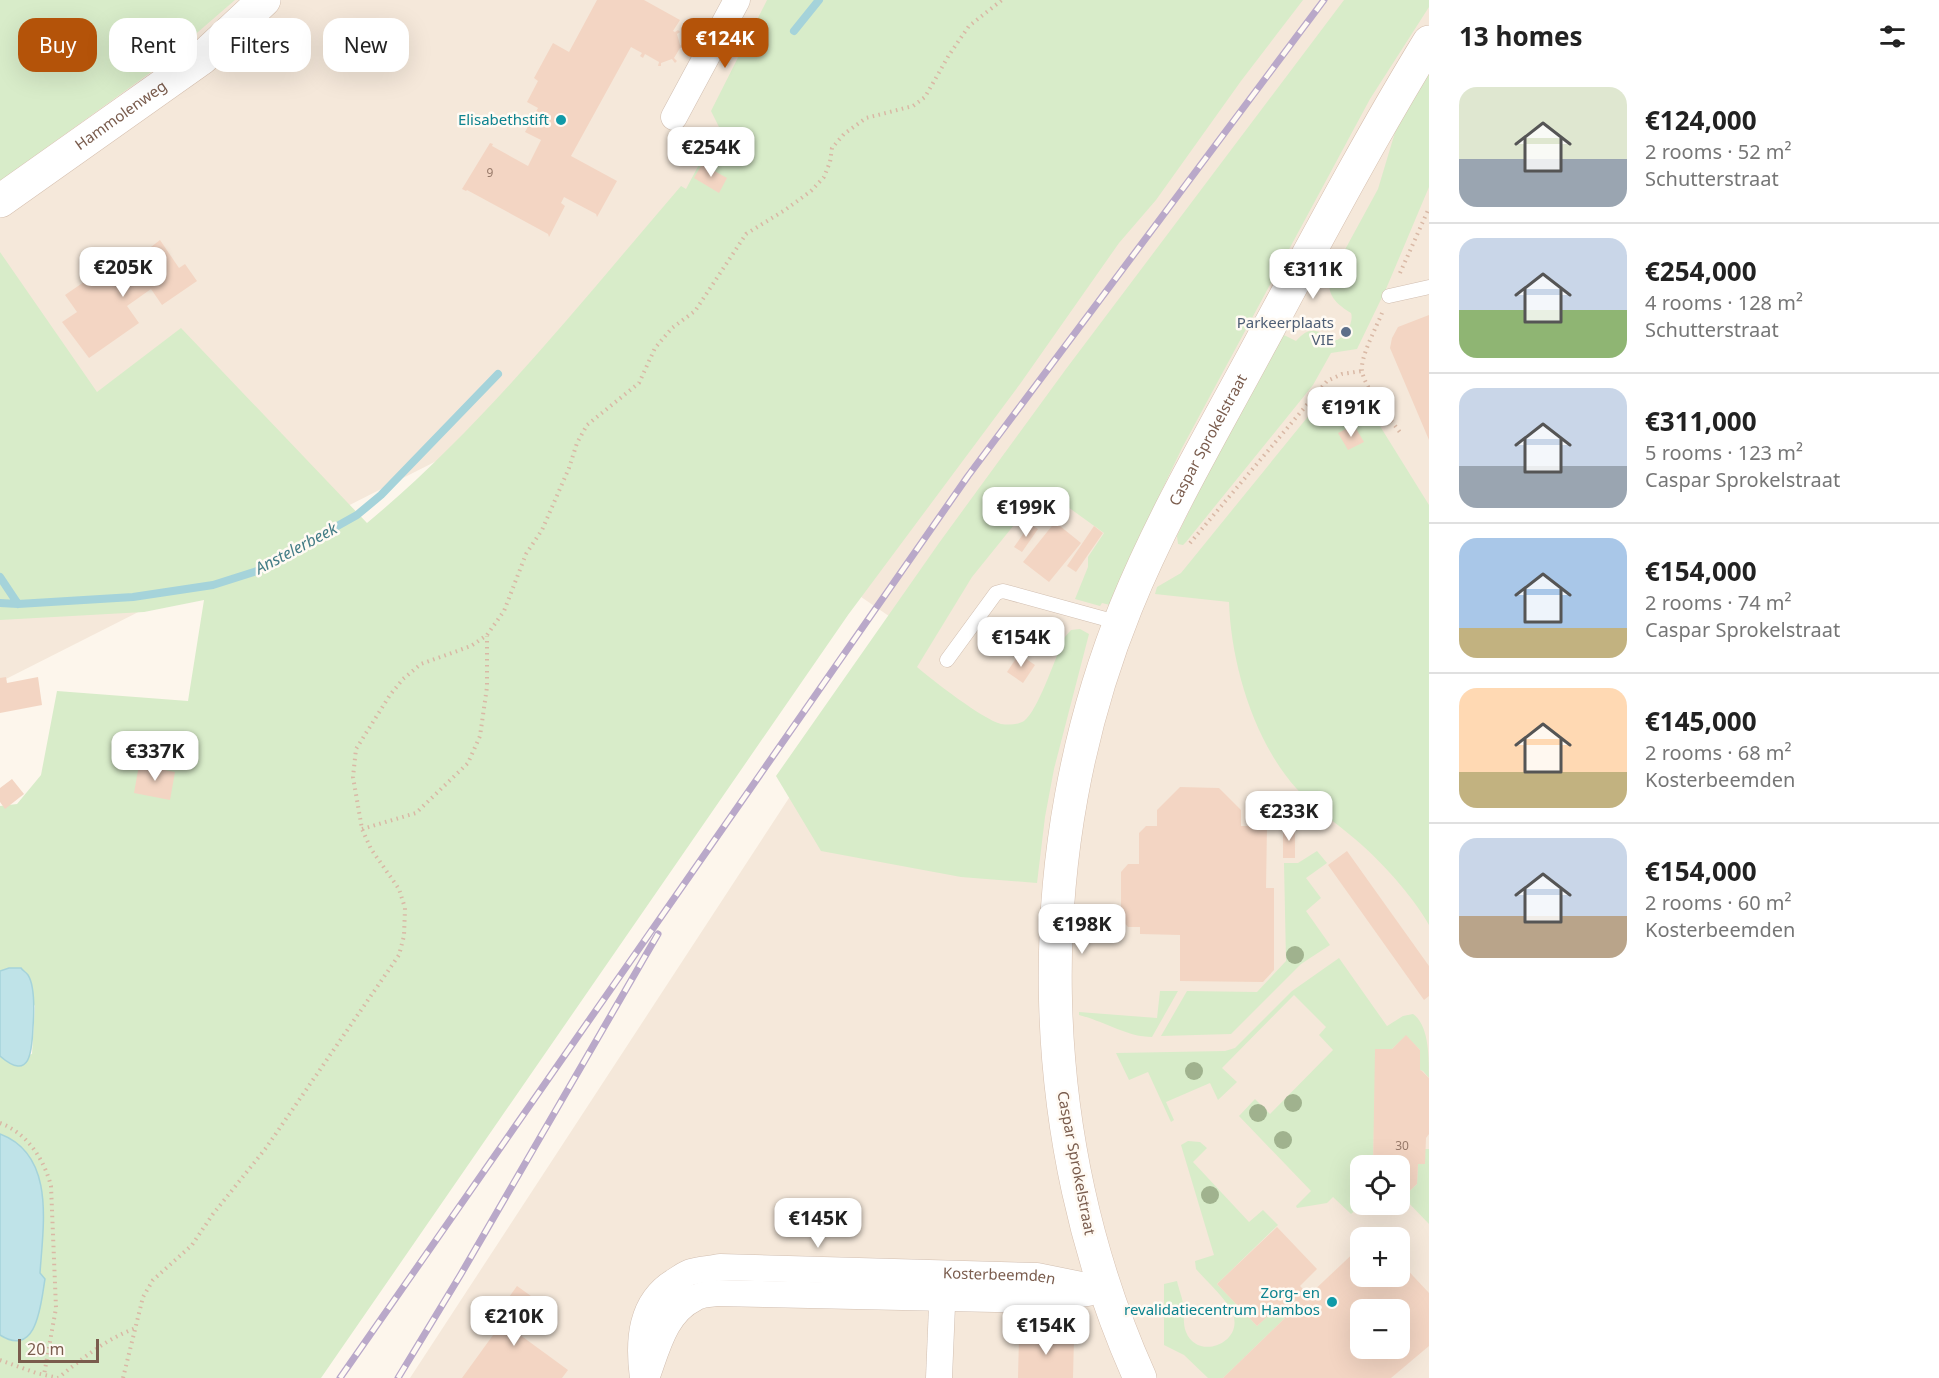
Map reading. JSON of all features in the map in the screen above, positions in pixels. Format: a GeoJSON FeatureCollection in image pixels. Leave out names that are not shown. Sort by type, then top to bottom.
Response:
{"type":"FeatureCollection","features":[{"type":"Feature","properties":{"kind":"main road","name":"Hammolenweg"},"geometry":{"type":"LineString","coordinates":[[0,201],[202,58],[264,0]]}},
{"type":"Feature","properties":{"kind":"main road","name":"Caspar Sprokelstraat"},"geometry":{"type":"LineString","coordinates":[[1140,1378],[1121,1336],[1106,1290],[1081,1196],[1062,1101],[1055,1004],[1060,877],[1073,790],[1100,681],[1120,623],[1154,547],[1191,471],[1429,42]]}},
{"type":"Feature","properties":{"kind":"street"},"geometry":{"type":"LineString","coordinates":[[674,117],[737,0]]}},
{"type":"Feature","properties":{"kind":"street"},"geometry":{"type":"LineString","coordinates":[[939,1378],[943,1286]]}},
{"type":"Feature","properties":{"kind":"street","name":"Kosterbeemden"},"geometry":{"type":"LineString","coordinates":[[645,1378],[666,1326],[678,1309],[697,1296],[718,1293],[943,1286],[1041,1300],[1106,1290]]}},
{"type":"Feature","properties":{"kind":"lane"},"geometry":{"type":"LineString","coordinates":[[1389,296],[1429,287]]}},
{"type":"Feature","properties":{"kind":"lane"},"geometry":{"type":"LineString","coordinates":[[947,660],[996,593],[1003,591],[1120,623]]}},
{"type":"Feature","properties":{"kind":"path"},"geometry":{"type":"LineString","coordinates":[[123,1378],[143,1297],[153,1280],[192,1245],[213,1214],[266,1148],[399,955],[405,936],[405,908],[399,889],[370,849],[362,830],[353,777],[356,748],[403,679],[421,664],[471,646],[487,635],[504,611],[526,554],[542,530],[577,443],[587,425],[639,383],[655,348],[672,328],[695,311],[746,234],[811,191],[824,177],[832,148],[837,141],[866,118],[913,106],[925,97],[969,26],[1002,0]]}},
{"type":"Feature","properties":{"kind":"path"},"geometry":{"type":"LineString","coordinates":[[1402,435],[1371,392],[1362,371],[1366,351],[1429,208]]}},
{"type":"Feature","properties":{"kind":"path"},"geometry":{"type":"LineString","coordinates":[[1185,549],[1327,381],[1342,374],[1362,371]]}},
{"type":"Feature","properties":{"kind":"path"},"geometry":{"type":"LineString","coordinates":[[362,830],[416,813],[468,764],[480,736],[487,687],[487,635]]}},
{"type":"Feature","properties":{"kind":"path"},"geometry":{"type":"LineString","coordinates":[[0,1123],[10,1127],[34,1148],[47,1169],[51,1186],[56,1308],[44,1375]]}},
{"type":"Feature","properties":{"kind":"path"},"geometry":{"type":"LineString","coordinates":[[0,1360],[57,1378],[109,1340],[137,1328]]}},
{"type":"Feature","properties":{"kind":"shaded area"},"geometry":{"type":"Polygon","coordinates":[[[193,0],[1429,0],[1429,1378],[410,1378],[902,625],[567,395],[0,682],[0,146],[109,64],[109,72],[197,72],[197,18],[169,18],[193,0]]]}},
{"type":"Feature","properties":{"kind":"green space"},"geometry":{"type":"Polygon","coordinates":[[[0,0],[235,0],[214,18],[209,18],[209,22],[197,33],[197,18],[109,18],[109,72],[151,72],[0,181],[0,0]]]}},
{"type":"Feature","properties":{"kind":"green space"},"geometry":{"type":"Polygon","coordinates":[[[767,0],[1303,0],[1241,81],[1156,200],[1119,243],[1020,384],[848,615],[321,1378],[0,1378],[0,1335],[6,1339],[19,1340],[43,1277],[40,1273],[43,1214],[38,1176],[30,1159],[18,1145],[0,1134],[0,1056],[5,1060],[32,1054],[35,1006],[9,968],[0,971],[0,806],[17,804],[41,775],[57,691],[188,701],[204,600],[144,612],[0,620],[0,252],[97,392],[181,328],[367,523],[410,485],[492,404],[569,318],[681,186],[686,189],[719,127],[711,111],[767,0]]]}},
{"type":"Feature","properties":{"kind":"green space"},"geometry":{"type":"Polygon","coordinates":[[[1344,0],[1429,0],[1429,7],[1370,99],[1182,448],[1110,605],[1102,603],[1100,606],[1075,599],[1088,567],[1088,557],[1104,533],[1043,489],[972,577],[917,667],[971,708],[993,721],[1001,724],[1016,724],[1024,721],[1035,706],[1064,638],[1071,630],[1080,629],[1089,634],[1054,769],[1045,817],[1037,883],[961,877],[821,851],[776,776],[939,543],[1066,369],[1344,0]]]}},
{"type":"Feature","properties":{"kind":"green space"},"geometry":{"type":"Polygon","coordinates":[[[1429,65],[1429,187],[1386,289],[1357,349],[1331,353],[1313,385],[1186,542],[1183,545],[1178,544],[1177,536],[1216,456],[1282,334],[1296,341],[1307,332],[1316,331],[1337,340],[1349,328],[1351,313],[1334,299],[1330,291],[1329,279],[1378,189],[1399,119],[1429,65]]]}},
{"type":"Feature","properties":{"kind":"green space"},"geometry":{"type":"Polygon","coordinates":[[[1345,387],[1355,389],[1365,402],[1429,505],[1429,925],[1405,890],[1385,868],[1355,839],[1310,802],[1281,769],[1257,725],[1240,676],[1234,651],[1229,602],[1155,594],[1157,587],[1181,573],[1306,419],[1333,392],[1345,387]]]}},
{"type":"Feature","properties":{"kind":"green space"},"geometry":{"type":"Polygon","coordinates":[[[1317,851],[1327,863],[1306,878],[1321,898],[1306,911],[1330,945],[1301,964],[1231,1034],[1161,1036],[1187,991],[1257,992],[1286,961],[1284,863],[1298,863],[1317,851]]]}},
{"type":"Feature","properties":{"kind":"green space"},"geometry":{"type":"Polygon","coordinates":[[[1339,958],[1387,1026],[1403,1016],[1413,1014],[1425,1034],[1429,1078],[1420,1070],[1420,1050],[1406,1036],[1392,1049],[1376,1049],[1373,1155],[1350,1155],[1350,1213],[1333,1197],[1327,1203],[1297,1208],[1296,1206],[1311,1191],[1239,1116],[1255,1099],[1270,1114],[1333,1050],[1319,1035],[1326,1027],[1294,995],[1222,1068],[1237,1082],[1218,1100],[1210,1083],[1166,1102],[1174,1120],[1171,1122],[1148,1072],[1129,1080],[1116,1053],[1225,1051],[1235,1048],[1292,991],[1339,958]]]}},
{"type":"Feature","properties":{"kind":"green space"},"geometry":{"type":"Polygon","coordinates":[[[1160,991],[1178,991],[1152,1037],[1125,1032],[1079,1015],[1079,1012],[1157,1018],[1160,991]]]}},
{"type":"Feature","properties":{"kind":"green space"},"geometry":{"type":"Polygon","coordinates":[[[1188,1141],[1200,1142],[1207,1148],[1193,1162],[1249,1222],[1263,1210],[1278,1225],[1217,1284],[1257,1326],[1276,1309],[1285,1318],[1223,1378],[1208,1378],[1184,1355],[1164,1345],[1164,1284],[1177,1281],[1186,1332],[1192,1341],[1200,1346],[1210,1347],[1227,1339],[1235,1323],[1225,1300],[1196,1269],[1195,1261],[1214,1255],[1181,1145],[1188,1141]]]}},
{"type":"Feature","properties":{"kind":"green space"},"geometry":{"type":"Polygon","coordinates":[[[1425,1149],[1429,1149],[1429,1224],[1410,1204],[1410,1190],[1417,1184],[1418,1164],[1425,1149]]]}},
{"type":"Feature","properties":{"kind":"water"},"geometry":{"type":"Polygon","coordinates":[[[21,968],[28,975],[33,993],[32,1045],[28,1060],[18,1066],[0,1056],[0,971],[21,968]]]}},
{"type":"Feature","properties":{"kind":"water"},"geometry":{"type":"Polygon","coordinates":[[[0,1134],[18,1144],[30,1158],[38,1175],[42,1194],[43,1234],[40,1273],[45,1279],[39,1313],[30,1334],[22,1339],[13,1340],[0,1335],[0,1134]]]}},
{"type":"Feature","properties":{"kind":"building","name":"Elisabethstift"},"geometry":{"type":"Polygon","coordinates":[[[597,0],[644,0],[680,20],[673,31],[680,32],[677,34],[680,45],[684,46],[674,58],[677,61],[675,63],[672,59],[661,63],[661,66],[658,66],[659,62],[645,54],[643,58],[640,56],[642,53],[631,47],[571,156],[617,181],[597,217],[596,214],[564,197],[561,203],[565,206],[549,237],[548,234],[462,189],[490,143],[528,166],[541,140],[525,132],[538,108],[527,102],[538,81],[534,78],[553,43],[569,52],[597,0]]]}},
{"type":"Feature","properties":{"kind":"building"},"geometry":{"type":"Polygon","coordinates":[[[702,164],[727,178],[719,193],[694,178],[702,164]]]}},
{"type":"Feature","properties":{"kind":"building"},"geometry":{"type":"Polygon","coordinates":[[[160,240],[179,268],[185,264],[197,281],[162,305],[151,289],[127,306],[139,323],[89,358],[62,322],[77,312],[65,295],[100,271],[107,281],[160,240]]]}},
{"type":"Feature","properties":{"kind":"building"},"geometry":{"type":"Polygon","coordinates":[[[1429,315],[1429,440],[1390,348],[1398,327],[1429,315]]]}},
{"type":"Feature","properties":{"kind":"building"},"geometry":{"type":"Polygon","coordinates":[[[1354,425],[1364,442],[1348,450],[1338,433],[1354,425]]]}},
{"type":"Feature","properties":{"kind":"building"},"geometry":{"type":"Polygon","coordinates":[[[1055,522],[1081,543],[1049,582],[1023,562],[1055,522]]]}},
{"type":"Feature","properties":{"kind":"building"},"geometry":{"type":"Polygon","coordinates":[[[1030,524],[1038,529],[1022,552],[1014,547],[1030,524]]]}},
{"type":"Feature","properties":{"kind":"building"},"geometry":{"type":"Polygon","coordinates":[[[1094,526],[1103,533],[1076,572],[1067,566],[1094,526]]]}},
{"type":"Feature","properties":{"kind":"building"},"geometry":{"type":"Polygon","coordinates":[[[1019,654],[1035,665],[1023,683],[1007,672],[1019,654]]]}},
{"type":"Feature","properties":{"kind":"building"},"geometry":{"type":"Polygon","coordinates":[[[6,677],[7,683],[38,677],[42,705],[0,713],[0,678],[6,677]]]}},
{"type":"Feature","properties":{"kind":"building"},"geometry":{"type":"Polygon","coordinates":[[[139,765],[175,772],[170,800],[134,793],[139,765]]]}},
{"type":"Feature","properties":{"kind":"building"},"geometry":{"type":"Polygon","coordinates":[[[12,779],[24,794],[5,809],[0,802],[0,788],[12,779]]]}},
{"type":"Feature","properties":{"kind":"building"},"geometry":{"type":"Polygon","coordinates":[[[1180,787],[1219,788],[1241,810],[1241,826],[1267,826],[1266,888],[1274,888],[1274,970],[1263,982],[1180,981],[1180,935],[1140,934],[1140,927],[1128,927],[1121,919],[1121,872],[1128,864],[1139,864],[1139,833],[1146,826],[1157,826],[1157,810],[1180,787]]]}},
{"type":"Feature","properties":{"kind":"building"},"geometry":{"type":"Polygon","coordinates":[[[1283,826],[1295,826],[1295,858],[1283,858],[1283,826]]]}},
{"type":"Feature","properties":{"kind":"building"},"geometry":{"type":"Polygon","coordinates":[[[1347,851],[1429,966],[1429,996],[1424,1000],[1328,865],[1347,851]]]}},
{"type":"Feature","properties":{"kind":"building"},"geometry":{"type":"Polygon","coordinates":[[[1406,1035],[1420,1050],[1420,1070],[1429,1078],[1429,1134],[1426,1138],[1425,1164],[1418,1164],[1417,1184],[1410,1190],[1410,1155],[1373,1155],[1375,1049],[1392,1049],[1406,1035]]]}},
{"type":"Feature","properties":{"kind":"building","name":"Zorg- en revalidatiecentrum Hambos"},"geometry":{"type":"Polygon","coordinates":[[[1277,1227],[1317,1269],[1300,1286],[1309,1295],[1350,1256],[1350,1287],[1410,1287],[1410,1273],[1429,1293],[1429,1346],[1391,1378],[1223,1378],[1285,1318],[1276,1309],[1257,1326],[1217,1284],[1277,1227]]]}},
{"type":"Feature","properties":{"kind":"building"},"geometry":{"type":"Polygon","coordinates":[[[517,1286],[538,1301],[516,1332],[568,1370],[562,1378],[462,1378],[501,1324],[493,1319],[517,1286]]]}},
{"type":"Feature","properties":{"kind":"building"},"geometry":{"type":"Polygon","coordinates":[[[1042,1325],[1052,1326],[1052,1337],[1074,1337],[1073,1378],[1018,1378],[1019,1336],[1041,1337],[1042,1325]]]}},
{"type":"Feature","properties":{"kind":"waterway","name":"Anstelerbeek"},"geometry":{"type":"LineString","coordinates":[[794,31],[819,0]]}},
{"type":"Feature","properties":{"kind":"waterway","name":"Anstelerbeek"},"geometry":{"type":"LineString","coordinates":[[0,603],[18,604],[133,597],[213,585],[257,571],[357,515],[381,495],[498,374]]}},
{"type":"Feature","properties":{"kind":"waterway"},"geometry":{"type":"LineString","coordinates":[[0,577],[18,604]]}},
{"type":"Feature","properties":{"kind":"railway"},"geometry":{"type":"LineString","coordinates":[[340,1378],[968,476],[1324,0]]}},
{"type":"Feature","properties":{"kind":"railway"},"geometry":{"type":"LineString","coordinates":[[398,1378],[461,1274],[658,934]]}},
{"type":"Feature","properties":{"kind":"place","name":"Elisabethstift"},"geometry":{"type":"Point","coordinates":[561,120]}},
{"type":"Feature","properties":{"kind":"place","name":"Parkeerplaats VIE"},"geometry":{"type":"Point","coordinates":[1346,332]}},
{"type":"Feature","properties":{"kind":"place","name":"Zorg- en revalidatiecentrum Hambos"},"geometry":{"type":"Point","coordinates":[1332,1302]}}]}
